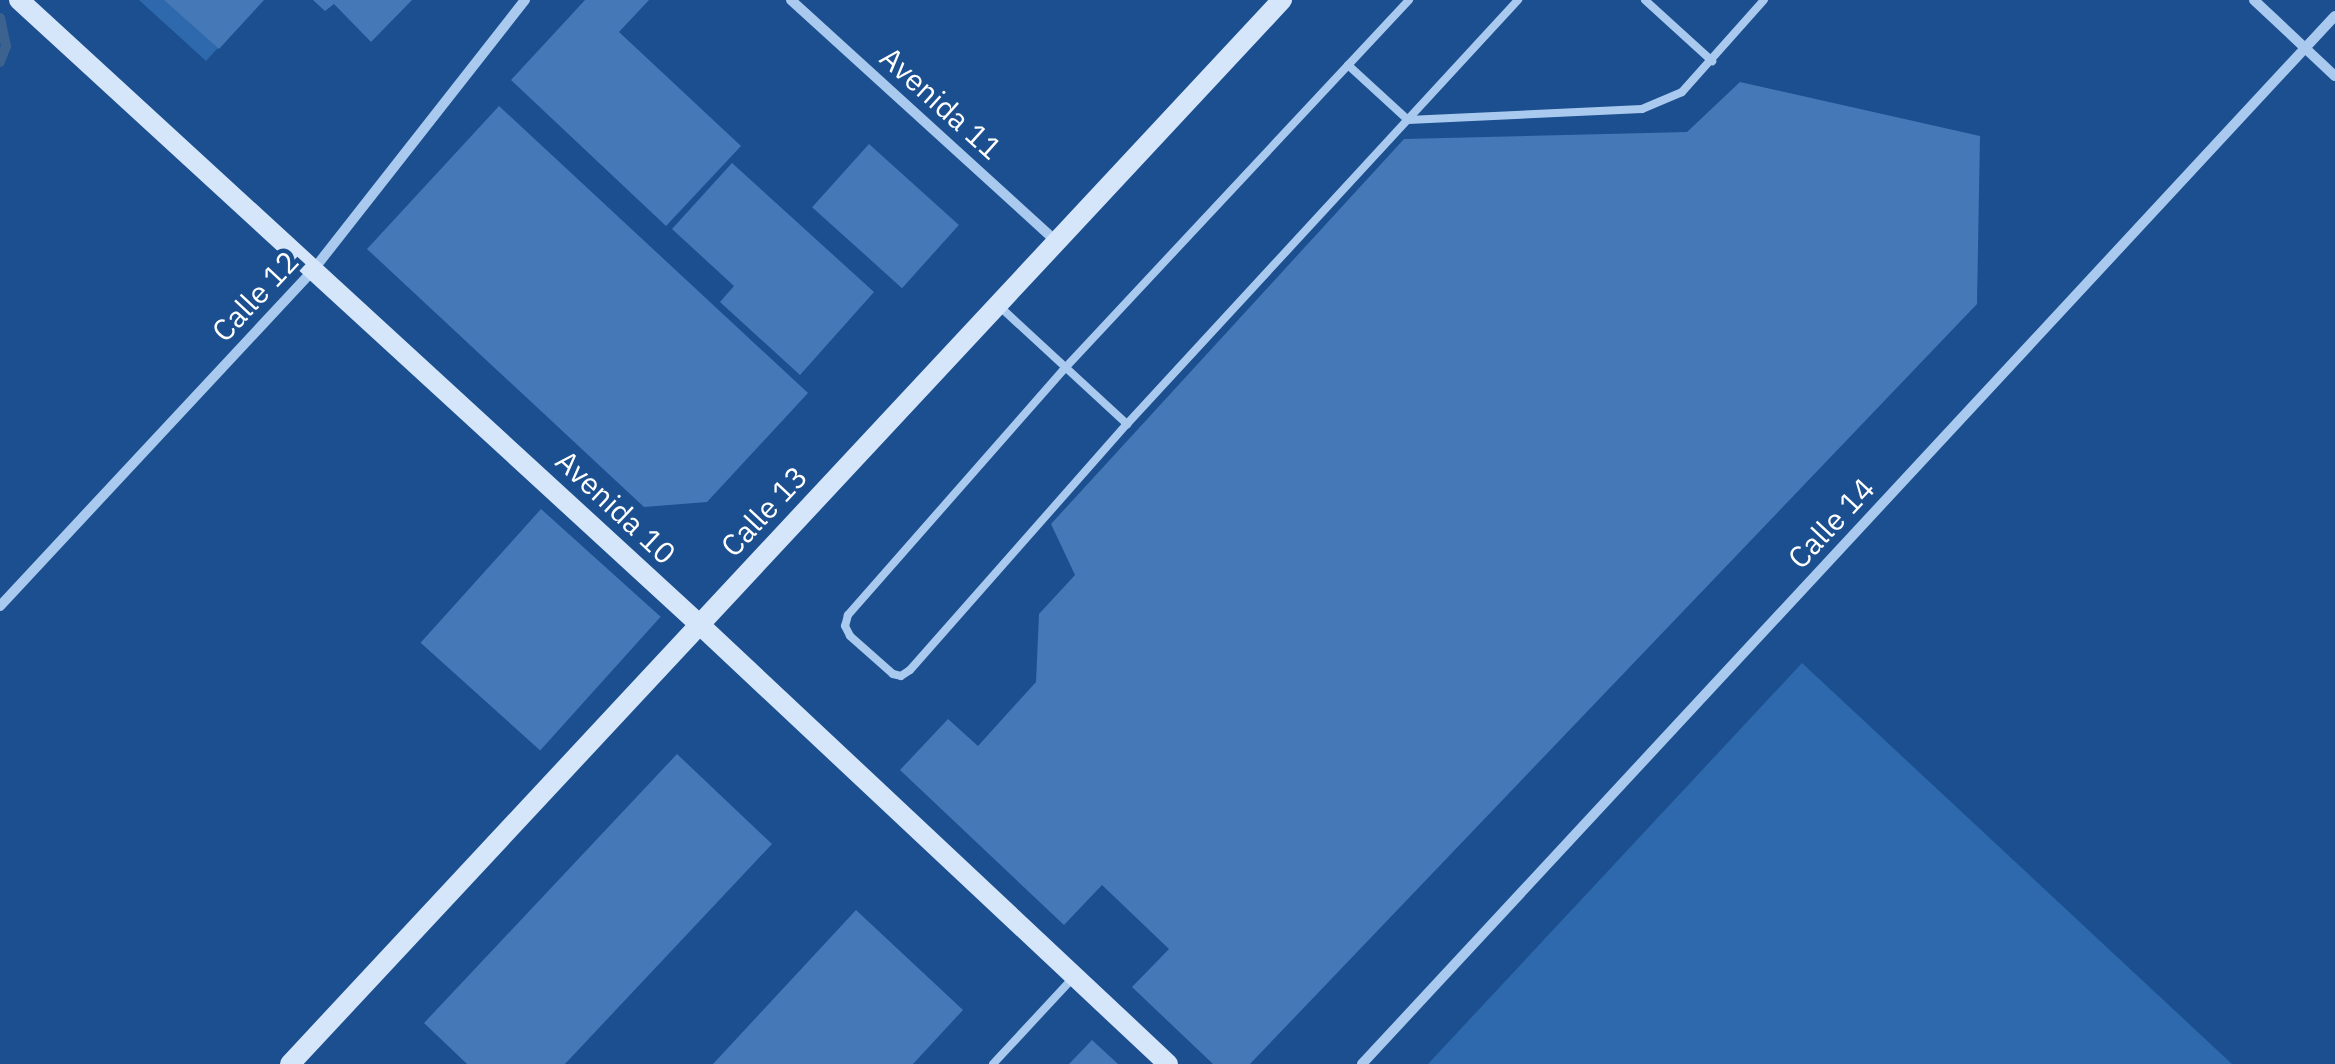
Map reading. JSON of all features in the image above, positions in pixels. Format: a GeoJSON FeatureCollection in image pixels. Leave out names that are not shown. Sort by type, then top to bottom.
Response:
{"type":"FeatureCollection","features":[{"type":"Feature","properties":{"kind":"main road","name":"Calle 13"},"geometry":{"type":"LineString","coordinates":[[290,1064],[1282,0]]}},
{"type":"Feature","properties":{"kind":"main road","name":"Avenida 10"},"geometry":{"type":"LineString","coordinates":[[24,5],[699,624],[1168,1064]]}},
{"type":"Feature","properties":{"kind":"street","name":"Calle 12"},"geometry":{"type":"LineString","coordinates":[[0,606],[314,269],[525,0]]}},
{"type":"Feature","properties":{"kind":"street","name":"Avenida 11"},"geometry":{"type":"LineString","coordinates":[[791,0],[1057,242]]}},
{"type":"Feature","properties":{"kind":"street"},"geometry":{"type":"LineString","coordinates":[[2254,0],[2335,76]]}},
{"type":"Feature","properties":{"kind":"street","name":"Calle 14"},"geometry":{"type":"LineString","coordinates":[[1362,1064],[2335,16]]}},
{"type":"Feature","properties":{"kind":"lane"},"geometry":{"type":"LineString","coordinates":[[1410,0],[1066,368],[848,615],[844,626],[850,636],[893,674],[901,676],[910,670],[1126,424],[1518,0]]}},
{"type":"Feature","properties":{"kind":"lane"},"geometry":{"type":"LineString","coordinates":[[1646,0],[1712,61]]}},
{"type":"Feature","properties":{"kind":"lane"},"geometry":{"type":"LineString","coordinates":[[1348,66],[1408,120],[1642,109],[1682,92],[1764,0]]}},
{"type":"Feature","properties":{"kind":"lane"},"geometry":{"type":"LineString","coordinates":[[998,305],[1126,424]]}},
{"type":"Feature","properties":{"kind":"lane"},"geometry":{"type":"LineString","coordinates":[[994,1064],[1074,977]]}},
{"type":"Feature","properties":{"kind":"shaded area"},"geometry":{"type":"Polygon","coordinates":[[[139,0],[262,0],[206,61],[139,0]]]}},
{"type":"Feature","properties":{"kind":"shaded area"},"geometry":{"type":"Polygon","coordinates":[[[1802,663],[2232,1064],[1428,1064],[1802,663]]]}},
{"type":"Feature","properties":{"kind":"building"},"geometry":{"type":"Polygon","coordinates":[[[164,0],[264,0],[219,49],[164,0]]]}},
{"type":"Feature","properties":{"kind":"building"},"geometry":{"type":"Polygon","coordinates":[[[313,0],[412,0],[371,42],[334,4],[325,11],[313,0]]]}},
{"type":"Feature","properties":{"kind":"building"},"geometry":{"type":"Polygon","coordinates":[[[585,0],[649,0],[619,32],[741,146],[666,226],[511,80],[585,0]]]}},
{"type":"Feature","properties":{"kind":"building"},"geometry":{"type":"Polygon","coordinates":[[[1740,82],[1980,136],[1977,304],[1250,1064],[1213,1064],[1132,987],[1169,949],[1102,885],[1064,925],[900,770],[948,719],[978,746],[1036,682],[1039,614],[1075,575],[1051,524],[1404,139],[1687,132],[1740,82]]]}},
{"type":"Feature","properties":{"kind":"building"},"geometry":{"type":"Polygon","coordinates":[[[499,106],[808,393],[707,502],[644,507],[367,249],[499,106]]]}},
{"type":"Feature","properties":{"kind":"building"},"geometry":{"type":"Polygon","coordinates":[[[869,144],[959,225],[902,288],[812,207],[869,144]]]}},
{"type":"Feature","properties":{"kind":"building"},"geometry":{"type":"Polygon","coordinates":[[[732,163],[874,292],[800,375],[720,302],[734,286],[672,229],[732,163]]]}},
{"type":"Feature","properties":{"kind":"building"},"geometry":{"type":"Polygon","coordinates":[[[541,509],[661,617],[540,750],[421,643],[541,509]]]}},
{"type":"Feature","properties":{"kind":"building"},"geometry":{"type":"Polygon","coordinates":[[[677,754],[772,844],[565,1064],[467,1064],[424,1023],[677,754]]]}},
{"type":"Feature","properties":{"kind":"building"},"geometry":{"type":"Polygon","coordinates":[[[856,910],[963,1010],[913,1064],[713,1064],[856,910]]]}},
{"type":"Feature","properties":{"kind":"building"},"geometry":{"type":"Polygon","coordinates":[[[1092,1040],[1118,1064],[1069,1064],[1092,1040]]]}},
{"type":"Feature","properties":{"kind":"waterway"},"geometry":{"type":"LineString","coordinates":[[0,18],[6,46],[0,62]]}}]}
